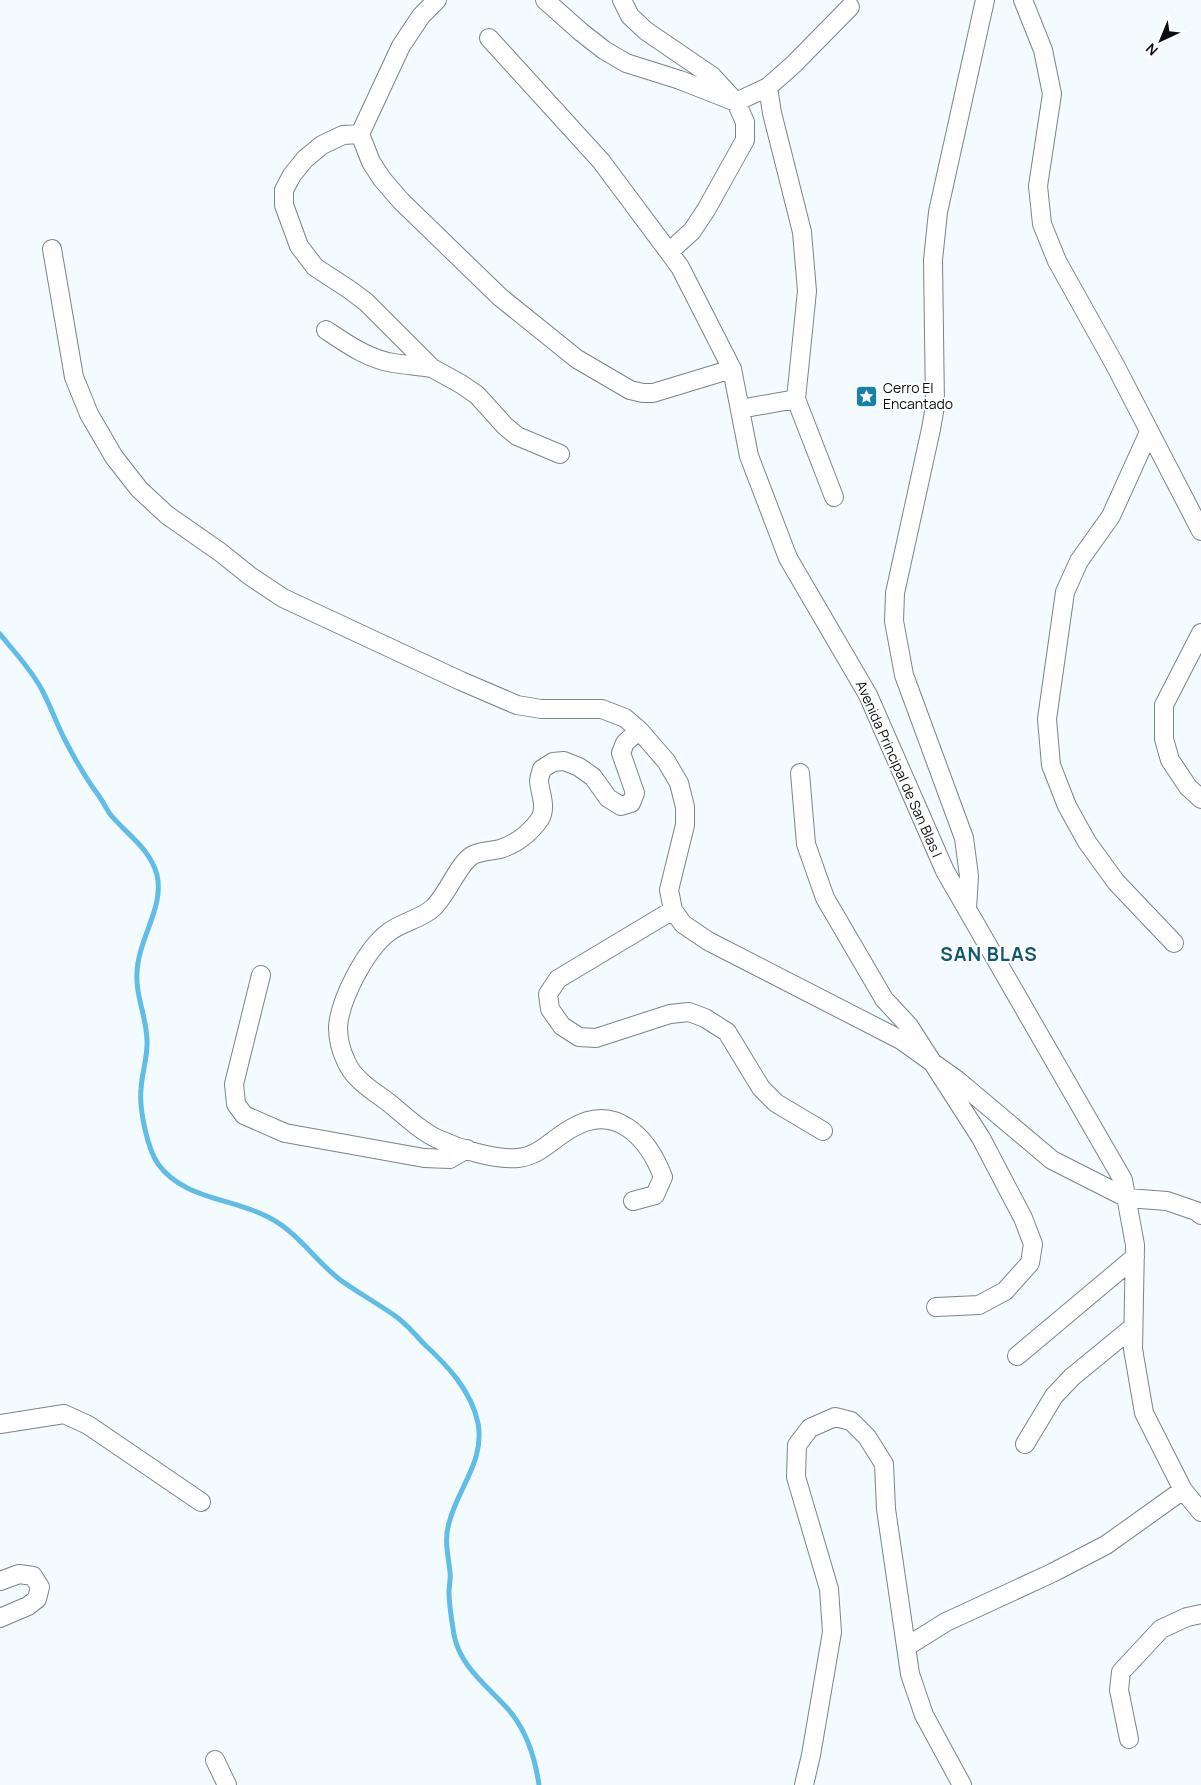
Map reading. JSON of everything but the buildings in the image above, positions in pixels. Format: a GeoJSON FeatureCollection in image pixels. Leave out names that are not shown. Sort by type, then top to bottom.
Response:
{"type":"FeatureCollection","features":[{"type":"Feature","properties":{"kind":"street"},"geometry":{"type":"LineString","coordinates":[[437,0],[421,16],[401,46],[360,134],[371,162],[382,179],[400,201],[500,297],[577,359],[630,390],[653,393],[732,369]]}},
{"type":"Feature","properties":{"kind":"street"},"geometry":{"type":"LineString","coordinates":[[545,0],[604,50],[626,63],[680,80],[736,102],[768,87],[794,64],[850,7]]}},
{"type":"Feature","properties":{"kind":"street"},"geometry":{"type":"LineString","coordinates":[[622,0],[630,16],[646,31],[712,76],[736,102],[745,122],[746,140],[706,210],[692,231],[669,252]]}},
{"type":"Feature","properties":{"kind":"street"},"geometry":{"type":"LineString","coordinates":[[967,910],[969,876],[964,838],[904,675],[894,620],[895,592],[932,430],[935,406],[933,260],[938,212],[985,0]]}},
{"type":"Feature","properties":{"kind":"street"},"geometry":{"type":"LineString","coordinates":[[1023,0],[1043,50],[1052,94],[1038,186],[1042,224],[1057,261],[1115,365],[1201,532]]}},
{"type":"Feature","properties":{"kind":"street","name":"Avenida Principal de San Blas I"},"geometry":{"type":"LineString","coordinates":[[489,38],[601,160],[680,267],[732,369],[749,456],[788,558],[868,694],[945,871],[1124,1180],[1135,1245],[1133,1350],[1144,1413],[1183,1490],[1201,1512]]}},
{"type":"Feature","properties":{"kind":"street"},"geometry":{"type":"LineString","coordinates":[[768,87],[772,113],[802,232],[807,291],[796,399],[834,497]]}},
{"type":"Feature","properties":{"kind":"street"},"geometry":{"type":"LineString","coordinates":[[360,134],[343,135],[322,145],[305,159],[292,175],[284,190],[284,205],[299,246],[315,267],[366,302],[432,368],[461,384],[476,395],[517,436],[560,454]]}},
{"type":"Feature","properties":{"kind":"street"},"geometry":{"type":"LineString","coordinates":[[52,249],[74,377],[89,414],[119,464],[139,489],[167,515],[283,598],[461,681],[517,705],[541,709],[602,710],[624,718],[639,730],[666,761],[680,783],[685,807],[685,826],[669,890],[673,910],[683,924],[708,941],[901,1040],[957,1080],[1052,1160],[1127,1198],[1168,1201],[1196,1211],[1201,1215]]}},
{"type":"Feature","properties":{"kind":"street"},"geometry":{"type":"LineString","coordinates":[[326,330],[359,351],[374,358],[392,363],[432,368]]}},
{"type":"Feature","properties":{"kind":"street"},"geometry":{"type":"LineString","coordinates":[[740,409],[796,399]]}},
{"type":"Feature","properties":{"kind":"street"},"geometry":{"type":"LineString","coordinates":[[1150,432],[1111,516],[1079,562],[1065,592],[1047,719],[1051,765],[1068,806],[1087,842],[1116,882],[1174,944]]}},
{"type":"Feature","properties":{"kind":"street"},"geometry":{"type":"LineString","coordinates":[[1197,788],[1170,760],[1164,739],[1164,705],[1201,633]]}},
{"type":"Feature","properties":{"kind":"street"},"geometry":{"type":"LineString","coordinates":[[633,1201],[655,1195],[663,1177],[658,1163],[632,1129],[613,1120],[590,1120],[572,1127],[532,1155],[516,1158],[486,1155],[437,1139],[360,1080],[346,1063],[339,1042],[338,1026],[346,997],[366,955],[377,942],[389,932],[432,909],[446,894],[465,862],[473,856],[514,844],[541,817],[544,806],[539,779],[542,769],[553,762],[564,761],[579,766],[593,777],[608,798],[621,806],[631,803],[635,793],[621,753],[625,743],[639,730]]}},
{"type":"Feature","properties":{"kind":"street"},"geometry":{"type":"LineString","coordinates":[[800,773],[806,844],[825,898],[884,999],[909,1026],[981,1138],[1023,1218],[1033,1244],[1030,1263],[1006,1291],[979,1304],[936,1307]]}},
{"type":"Feature","properties":{"kind":"street"},"geometry":{"type":"LineString","coordinates":[[673,910],[558,979],[548,994],[550,1009],[562,1026],[579,1037],[596,1038],[670,1014],[689,1012],[705,1018],[727,1032],[761,1088],[776,1103],[823,1131]]}},
{"type":"Feature","properties":{"kind":"street"},"geometry":{"type":"LineString","coordinates":[[261,975],[234,1084],[236,1104],[244,1115],[285,1133],[424,1158],[450,1160],[467,1149]]}},
{"type":"Feature","properties":{"kind":"street"},"geometry":{"type":"LineString","coordinates":[[1017,1356],[1135,1256]]}},
{"type":"Feature","properties":{"kind":"street"},"geometry":{"type":"LineString","coordinates":[[1025,1444],[1054,1396],[1072,1377],[1133,1327]]}},
{"type":"Feature","properties":{"kind":"street"},"geometry":{"type":"LineString","coordinates":[[0,1424],[64,1414],[88,1425],[201,1502]]}},
{"type":"Feature","properties":{"kind":"street"},"geometry":{"type":"LineString","coordinates":[[804,1785],[832,1632],[829,1589],[796,1477],[797,1444],[810,1428],[835,1417],[851,1420],[867,1437],[884,1464],[886,1509],[910,1674],[924,1716],[962,1785]]}},
{"type":"Feature","properties":{"kind":"street"},"geometry":{"type":"LineString","coordinates":[[906,1647],[946,1622],[1052,1573],[1106,1545],[1183,1490]]}},
{"type":"Feature","properties":{"kind":"street"},"geometry":{"type":"LineString","coordinates":[[0,1581],[19,1574],[33,1576],[40,1587],[36,1600],[28,1606],[0,1618]]}},
{"type":"Feature","properties":{"kind":"street"},"geometry":{"type":"LineString","coordinates":[[1129,1739],[1119,1690],[1121,1672],[1161,1629],[1187,1617],[1201,1614]]}},
{"type":"Feature","properties":{"kind":"street"},"geometry":{"type":"LineString","coordinates":[[215,1760],[227,1785]]}},
{"type":"Feature","properties":{"kind":"waterway"},"geometry":{"type":"LineString","coordinates":[[0,634],[38,682],[77,763],[110,814],[143,849],[154,865],[157,875],[158,897],[140,952],[137,984],[147,1040],[147,1052],[142,1076],[141,1106],[147,1138],[158,1164],[169,1176],[195,1192],[256,1211],[280,1224],[339,1279],[405,1324],[449,1369],[470,1400],[478,1423],[478,1450],[453,1510],[447,1535],[450,1575],[449,1592],[454,1635],[457,1646],[468,1666],[514,1716],[529,1744],[539,1785]]}},
{"type":"Feature","properties":{"kind":"place","name":"Cerro El Encantado"},"geometry":{"type":"Point","coordinates":[867,396]}},
{"type":"Feature","properties":{"kind":"district","name":"SAN BLAS"},"geometry":{"type":"Point","coordinates":[989,954]}}]}
